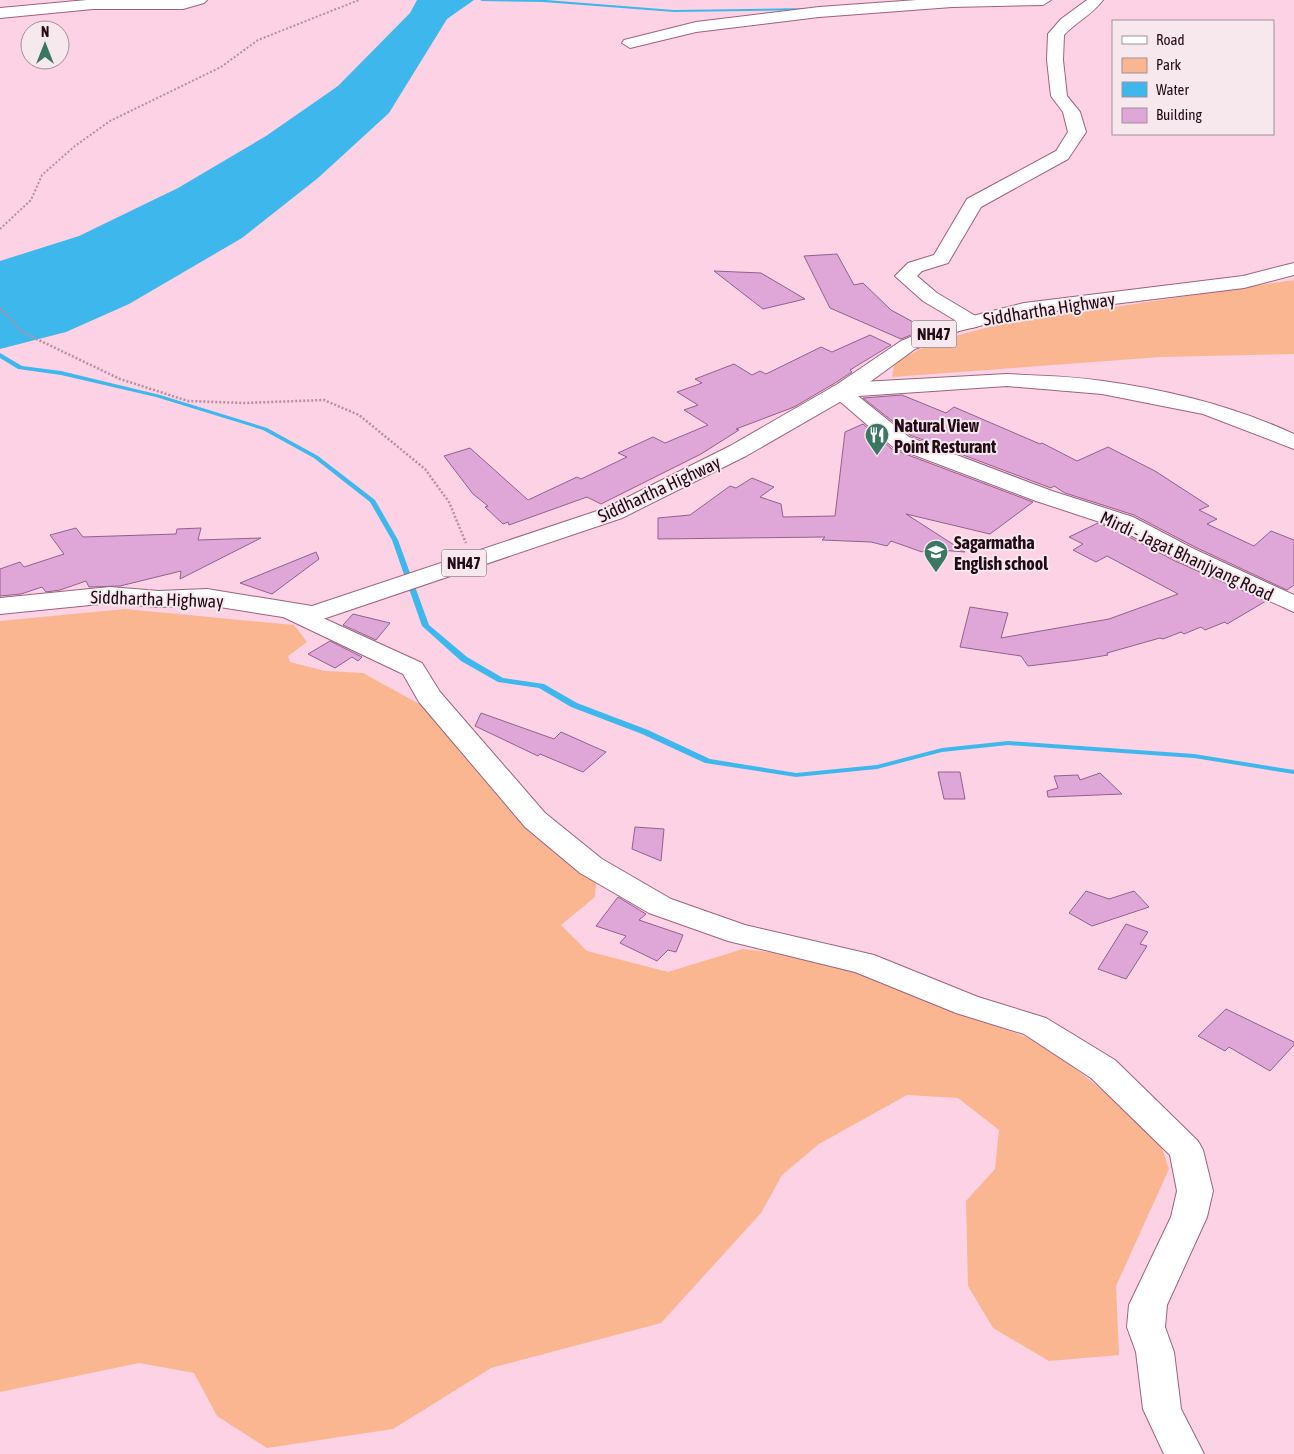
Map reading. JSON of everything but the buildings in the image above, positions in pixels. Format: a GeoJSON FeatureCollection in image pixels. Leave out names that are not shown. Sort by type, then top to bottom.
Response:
{"type":"FeatureCollection","features":[{"type":"Feature","properties":{"kind":"main road"},"geometry":{"type":"LineString","coordinates":[[0,13],[93,4],[183,4],[199,0]]}},
{"type":"Feature","properties":{"kind":"main road"},"geometry":{"type":"LineString","coordinates":[[630,43],[696,27],[792,17],[819,12],[952,2],[1043,0]]}},
{"type":"Feature","properties":{"kind":"main road"},"geometry":{"type":"LineString","coordinates":[[972,322],[930,296],[905,276],[915,267],[941,258],[974,203],[1062,155],[1078,132],[1071,112],[1059,96],[1055,60],[1056,34],[1067,22],[1088,8],[1095,0]]}},
{"type":"Feature","properties":{"kind":"main road","name":"Siddhartha Highway"},"geometry":{"type":"LineString","coordinates":[[0,606],[110,595],[159,599],[207,598],[302,612],[614,513],[738,451],[842,391],[908,345],[952,326],[1024,309],[1244,282],[1294,269]]}},
{"type":"Feature","properties":{"kind":"main road"},"geometry":{"type":"LineString","coordinates":[[842,391],[1006,380],[1102,387],[1208,408],[1254,424],[1294,442]]}},
{"type":"Feature","properties":{"kind":"main road","name":"Mirdi - Jagat Bhanjyang Road"},"geometry":{"type":"LineString","coordinates":[[842,391],[901,442],[1044,496],[1124,522],[1194,558],[1294,604]]}},
{"type":"Feature","properties":{"kind":"main road"},"geometry":{"type":"LineString","coordinates":[[302,612],[413,669],[430,696],[535,820],[592,866],[660,906],[739,934],[863,963],[967,1004],[1035,1026],[1103,1069],[1186,1150],[1195,1190],[1189,1217],[1148,1305],[1146,1327],[1155,1352],[1162,1409],[1184,1454]]}},
{"type":"Feature","properties":{"kind":"path"},"geometry":{"type":"LineString","coordinates":[[0,229],[30,200],[42,175],[75,146],[110,121],[221,67],[258,40],[359,0]]}},
{"type":"Feature","properties":{"kind":"path"},"geometry":{"type":"LineString","coordinates":[[0,308],[22,332],[120,379],[188,401],[244,403],[324,400],[359,414],[425,469],[449,502],[466,543],[474,542]]}},
{"type":"Feature","properties":{"kind":"green space"},"geometry":{"type":"Polygon","coordinates":[[[1294,280],[1294,354],[1161,357],[892,377],[895,362],[936,341],[1001,324],[1294,280]]]}},
{"type":"Feature","properties":{"kind":"green space"},"geometry":{"type":"Polygon","coordinates":[[[125,609],[294,625],[307,642],[288,656],[290,662],[325,671],[363,673],[421,705],[526,825],[596,882],[595,897],[561,925],[587,951],[668,972],[743,949],[820,958],[1044,1044],[1140,1120],[1159,1139],[1169,1169],[1116,1286],[1119,1355],[1049,1361],[993,1328],[968,1286],[966,1201],[995,1169],[999,1130],[958,1098],[907,1095],[819,1144],[782,1175],[761,1213],[661,1323],[491,1368],[393,1429],[267,1448],[217,1416],[194,1373],[139,1363],[0,1392],[0,621],[125,609]]]}},
{"type":"Feature","properties":{"kind":"water"},"geometry":{"type":"Polygon","coordinates":[[[417,0],[474,0],[447,19],[389,113],[318,178],[242,238],[129,304],[66,332],[0,349],[0,261],[79,236],[178,188],[266,136],[338,86],[410,13],[417,0]]]}},
{"type":"Feature","properties":{"kind":"waterway"},"geometry":{"type":"LineString","coordinates":[[482,0],[543,1],[674,11],[810,9]]}},
{"type":"Feature","properties":{"kind":"waterway"},"geometry":{"type":"LineString","coordinates":[[0,355],[20,368],[61,373],[158,396],[265,429],[316,457],[373,501],[395,540],[426,626],[464,659],[501,680],[541,686],[574,705],[645,732],[708,761],[796,775],[877,767],[942,750],[1008,743],[1194,756],[1294,772]]}},
{"type":"Feature","properties":{"kind":"place","name":"Natural View Point Resturant"},"geometry":{"type":"Point","coordinates":[877,456]}},
{"type":"Feature","properties":{"kind":"place","name":"Sagarmatha English school"},"geometry":{"type":"Point","coordinates":[936,573]}}]}
